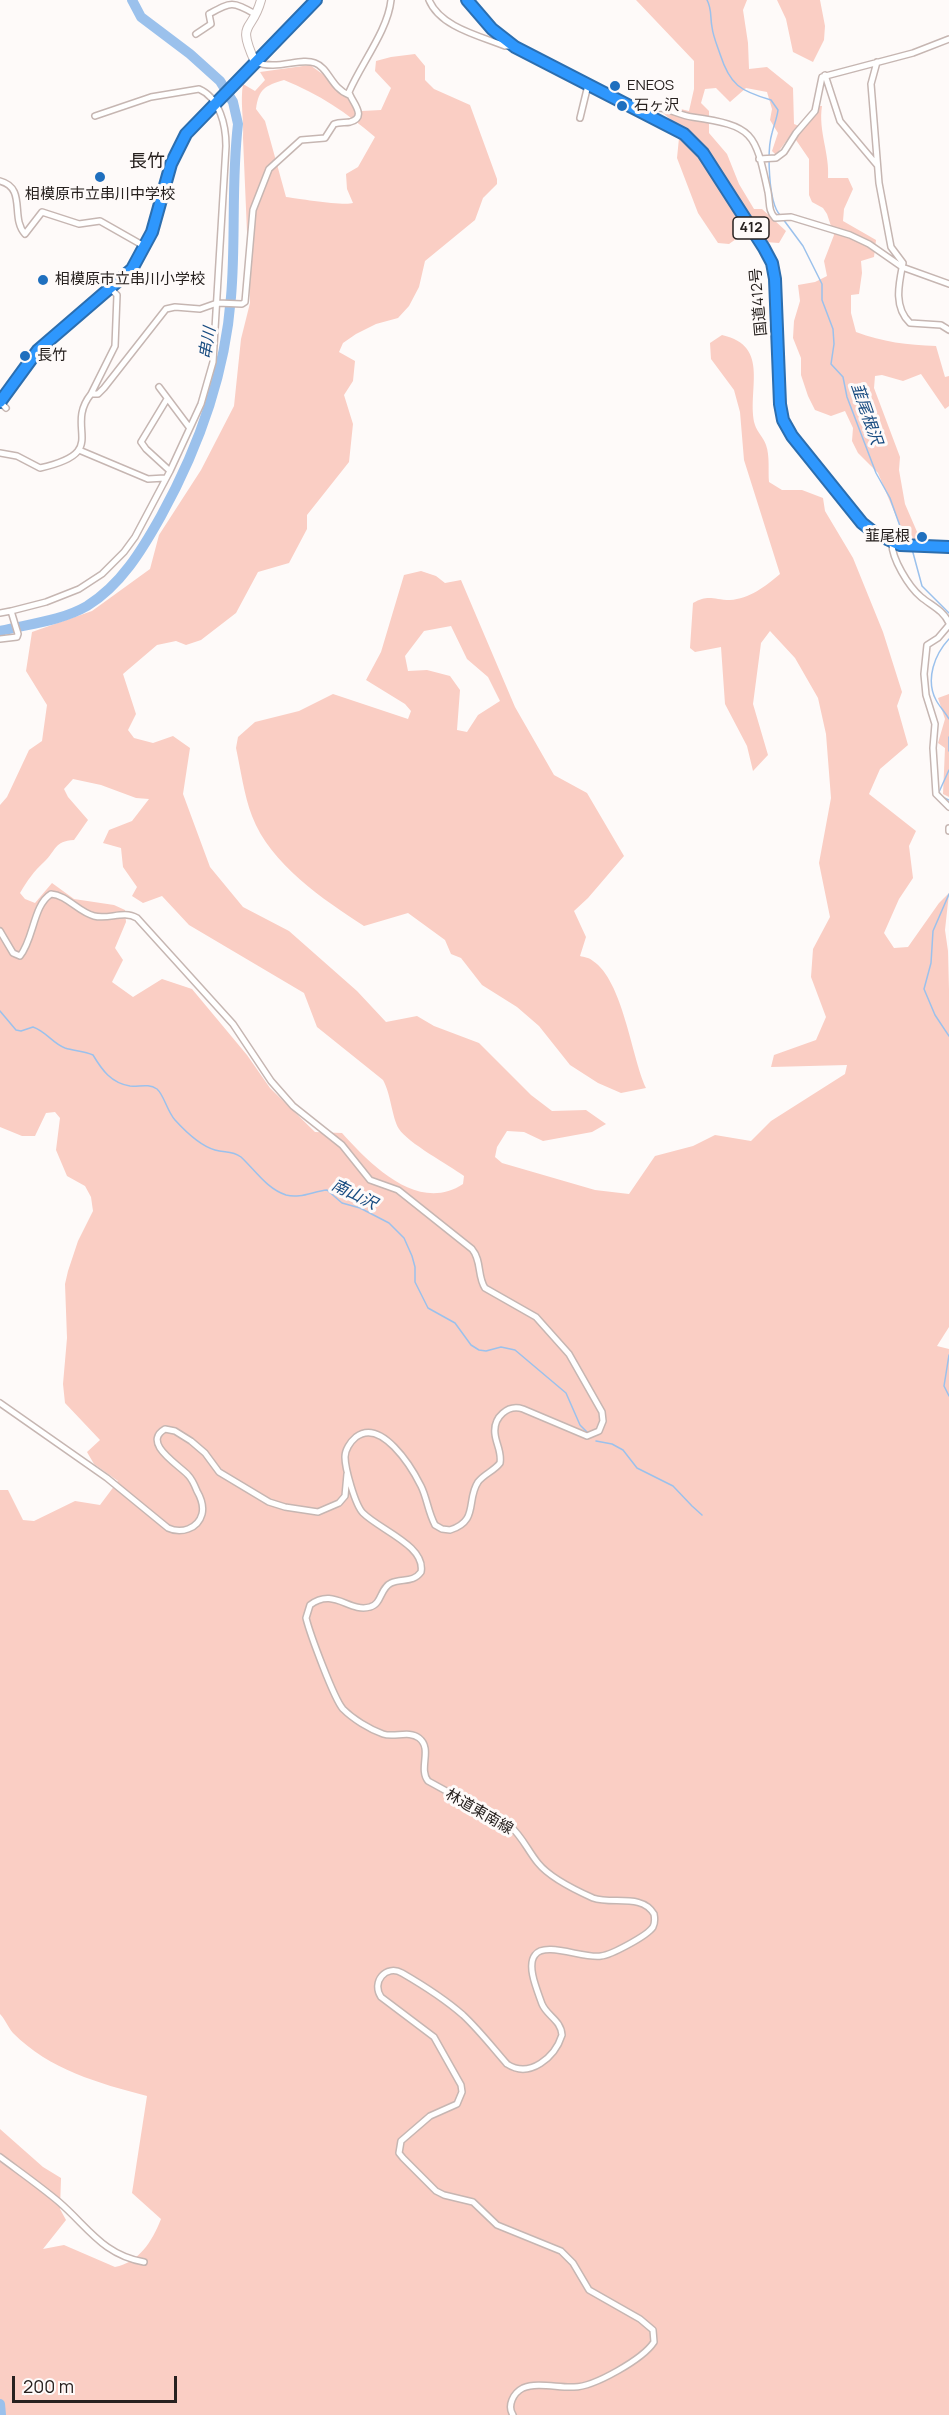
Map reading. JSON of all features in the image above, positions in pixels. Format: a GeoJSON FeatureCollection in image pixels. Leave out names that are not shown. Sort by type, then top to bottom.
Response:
{"type":"FeatureCollection","features":[{"type":"Feature","properties":{"kind":"highway"},"geometry":{"type":"LineString","coordinates":[[2,404],[38,350],[132,269],[146,247],[178,149],[190,128],[316,0]]}},
{"type":"Feature","properties":{"kind":"highway","name":"国道412号"},"geometry":{"type":"LineString","coordinates":[[467,0],[482,19],[513,45],[684,134],[703,153],[772,263],[775,279],[780,404],[783,420],[792,436],[850,509],[876,534],[896,544]]}},
{"type":"Feature","properties":{"kind":"highway"},"geometry":{"type":"LineString","coordinates":[[896,544],[949,547]]}},
{"type":"Feature","properties":{"kind":"main road"},"geometry":{"type":"LineString","coordinates":[[255,62],[245,37],[248,25],[261,0]]}},
{"type":"Feature","properties":{"kind":"street"},"geometry":{"type":"LineString","coordinates":[[349,95],[383,26],[390,10],[391,0]]}},
{"type":"Feature","properties":{"kind":"street"},"geometry":{"type":"LineString","coordinates":[[429,0],[435,12],[446,21],[505,46],[513,45]]}},
{"type":"Feature","properties":{"kind":"street"},"geometry":{"type":"LineString","coordinates":[[196,34],[211,24],[209,14],[227,4],[238,5],[255,14]]}},
{"type":"Feature","properties":{"kind":"street"},"geometry":{"type":"LineString","coordinates":[[762,159],[773,158],[784,152],[796,133],[812,116],[816,106],[819,83],[825,75],[920,51],[949,39]]}},
{"type":"Feature","properties":{"kind":"street"},"geometry":{"type":"LineString","coordinates":[[91,393],[98,394],[104,388],[166,309],[175,307],[200,309],[218,303],[242,304],[247,297],[247,260],[253,210],[270,170],[301,140],[325,138],[334,124],[354,120],[358,111],[349,95],[337,88],[321,67],[314,62],[266,66],[255,62]]}},
{"type":"Feature","properties":{"kind":"street"},"geometry":{"type":"LineString","coordinates":[[877,62],[871,84],[878,166],[889,240],[894,253],[903,263],[899,296],[900,312],[907,321],[914,324],[941,325],[949,330]]}},
{"type":"Feature","properties":{"kind":"street"},"geometry":{"type":"LineString","coordinates":[[825,75],[840,121],[878,166]]}},
{"type":"Feature","properties":{"kind":"street"},"geometry":{"type":"LineString","coordinates":[[580,118],[588,85]]}},
{"type":"Feature","properties":{"kind":"street"},"geometry":{"type":"LineString","coordinates":[[0,613],[46,602],[79,589],[102,574],[124,552],[152,509],[170,471],[201,404],[213,362],[226,138],[222,114],[216,102],[206,92],[199,89],[151,96],[95,116]]}},
{"type":"Feature","properties":{"kind":"street"},"geometry":{"type":"LineString","coordinates":[[645,113],[647,109],[660,107],[690,117],[728,122],[749,133],[762,159],[771,213],[778,219],[788,217],[850,235],[902,267],[949,284]]}},
{"type":"Feature","properties":{"kind":"street"},"geometry":{"type":"LineString","coordinates":[[0,181],[9,185],[16,194],[19,224],[25,234],[42,212],[79,224],[100,221],[146,247]]}},
{"type":"Feature","properties":{"kind":"street"},"geometry":{"type":"LineString","coordinates":[[0,453],[17,456],[40,468],[73,457],[79,450],[83,438],[82,413],[115,345],[117,295],[111,289]]}},
{"type":"Feature","properties":{"kind":"street"},"geometry":{"type":"LineString","coordinates":[[159,387],[189,428]]}},
{"type":"Feature","properties":{"kind":"street"},"geometry":{"type":"LineString","coordinates":[[167,399],[141,442],[170,471]]}},
{"type":"Feature","properties":{"kind":"street"},"geometry":{"type":"LineString","coordinates":[[79,450],[148,479],[165,478]]}},
{"type":"Feature","properties":{"kind":"street"},"geometry":{"type":"LineString","coordinates":[[896,544],[895,560],[904,574],[920,596],[939,608],[949,624],[938,638],[927,645],[924,674],[926,695],[935,724],[933,748],[936,794],[949,807]]}},
{"type":"Feature","properties":{"kind":"street"},"geometry":{"type":"LineString","coordinates":[[0,639],[17,637],[11,612]]}},
{"type":"Feature","properties":{"kind":"street","name":"林道東南線"},"geometry":{"type":"LineString","coordinates":[[0,931],[13,953],[20,956],[31,937],[41,905],[51,894],[57,895],[90,915],[102,917],[126,914],[137,918],[233,1024],[271,1081],[292,1106],[342,1145],[370,1180],[398,1190],[475,1253],[479,1259],[485,1288],[530,1312],[569,1354],[602,1412],[602,1426],[596,1433],[587,1436],[524,1409],[514,1407],[507,1409],[500,1417],[495,1431],[501,1452],[500,1463],[476,1485],[471,1509],[466,1519],[450,1530],[442,1529],[435,1524],[416,1478],[386,1438],[370,1432],[354,1438],[345,1456],[360,1510],[420,1557],[421,1572],[415,1578],[386,1586],[378,1602],[372,1607],[359,1607],[333,1598],[314,1603],[308,1608],[307,1622],[341,1706],[355,1718],[381,1733],[390,1736],[412,1735],[420,1738],[424,1745],[423,1771],[428,1781],[510,1826],[548,1873],[598,1900],[643,1904],[652,1911],[655,1917],[653,1927],[649,1932],[606,1955],[589,1956],[547,1949],[536,1953],[532,1960],[532,1967],[542,2004],[547,2013],[558,2022],[562,2035],[551,2056],[542,2063],[527,2069],[517,2069],[507,2064],[463,2015],[402,1972],[389,1970],[380,1977],[378,1982],[381,1997],[429,2032],[439,2043],[461,2085],[462,2092],[457,2104],[430,2116],[401,2141],[399,2153],[440,2193],[473,2202],[497,2225],[561,2251],[573,2263],[589,2290],[640,2319],[653,2330],[654,2337],[651,2346],[600,2380],[579,2387],[532,2387],[520,2390],[511,2403],[510,2410],[513,2415]]}},
{"type":"Feature","properties":{"kind":"street"},"geometry":{"type":"LineString","coordinates":[[0,1403],[107,1478],[168,1528],[178,1532],[187,1530],[198,1521],[203,1512],[203,1504],[190,1477],[162,1451],[158,1437],[165,1429],[174,1431],[191,1441],[223,1475],[245,1486],[262,1499],[285,1507],[318,1512],[333,1507],[345,1496],[348,1470]]}},
{"type":"Feature","properties":{"kind":"street"},"geometry":{"type":"LineString","coordinates":[[0,2157],[47,2191],[105,2247],[129,2260],[144,2262]]}},
{"type":"Feature","properties":{"kind":"shaded area"},"geometry":{"type":"Polygon","coordinates":[[[636,0],[747,0],[743,10],[749,69],[767,67],[793,88],[794,124],[804,128],[819,106],[822,106],[828,178],[848,178],[853,189],[844,209],[843,221],[876,240],[874,257],[861,261],[859,294],[851,295],[851,313],[856,332],[895,342],[936,346],[945,377],[949,376],[949,406],[945,409],[921,374],[903,381],[882,375],[875,376],[874,388],[900,457],[899,470],[905,504],[921,541],[905,538],[878,473],[858,453],[852,441],[853,428],[845,411],[831,416],[815,410],[801,375],[801,358],[793,338],[794,321],[800,301],[798,285],[815,282],[827,276],[824,261],[834,235],[827,214],[823,208],[812,202],[809,195],[809,159],[796,140],[787,140],[776,155],[772,151],[778,133],[770,120],[772,109],[767,92],[746,88],[730,102],[716,88],[705,89],[701,103],[709,111],[709,133],[727,154],[739,184],[754,209],[762,209],[786,231],[779,243],[765,242],[753,220],[743,234],[729,244],[718,243],[698,213],[677,158],[680,128],[663,113],[664,105],[689,111],[694,89],[694,61],[636,0]]]}},
{"type":"Feature","properties":{"kind":"shaded area"},"geometry":{"type":"Polygon","coordinates":[[[777,0],[820,0],[825,26],[824,40],[813,62],[793,52],[786,19],[777,0]]]}},
{"type":"Feature","properties":{"kind":"shaded area"},"geometry":{"type":"Polygon","coordinates":[[[415,54],[425,66],[425,80],[434,89],[470,105],[497,184],[483,198],[475,220],[425,261],[419,287],[409,306],[398,318],[376,324],[343,343],[339,352],[355,361],[353,381],[344,395],[353,424],[349,462],[307,515],[307,529],[289,563],[258,572],[236,613],[201,640],[186,645],[176,641],[157,645],[123,674],[136,714],[128,730],[134,738],[153,743],[173,736],[190,748],[183,794],[210,867],[243,907],[289,931],[357,991],[386,1022],[417,1016],[434,1026],[479,1043],[531,1095],[552,1111],[586,1110],[606,1124],[592,1132],[543,1141],[524,1132],[507,1131],[497,1147],[495,1157],[502,1163],[595,1190],[629,1194],[655,1156],[693,1146],[715,1135],[751,1141],[771,1121],[845,1074],[847,1065],[771,1067],[774,1055],[816,1040],[826,1017],[811,977],[813,949],[830,917],[819,863],[831,798],[826,734],[818,698],[795,658],[770,631],[761,643],[753,704],[768,755],[753,771],[747,746],[725,704],[721,647],[695,652],[690,648],[693,603],[707,598],[730,600],[744,597],[763,587],[780,574],[744,460],[740,412],[734,390],[711,359],[710,343],[722,335],[737,341],[747,349],[752,360],[753,412],[756,428],[767,449],[769,482],[782,490],[802,490],[823,498],[825,511],[853,558],[883,632],[902,692],[897,706],[908,745],[880,769],[869,794],[916,831],[909,846],[913,878],[899,899],[884,933],[894,948],[908,947],[939,903],[949,893],[945,930],[949,990],[949,1327],[937,1346],[949,1349],[949,2415],[0,2415],[0,2129],[43,2167],[61,2178],[60,2209],[66,2220],[43,2249],[64,2245],[115,2267],[131,2261],[144,2250],[161,2219],[132,2193],[147,2096],[93,2080],[59,2066],[27,2046],[13,2033],[0,2014],[0,1490],[8,1490],[23,1520],[34,1521],[75,1501],[100,1505],[118,1481],[94,1464],[87,1452],[100,1440],[65,1403],[63,1384],[67,1338],[65,1284],[78,1241],[93,1211],[91,1197],[85,1186],[67,1176],[56,1150],[60,1118],[55,1112],[46,1113],[35,1136],[22,1136],[0,1127],[0,805],[7,797],[29,750],[42,741],[47,705],[26,671],[32,632],[92,611],[150,569],[159,535],[201,470],[234,406],[241,339],[250,303],[243,84],[255,91],[265,80],[260,72],[310,65],[342,88],[348,99],[362,111],[381,110],[391,88],[375,71],[376,61],[415,54]],[[284,80],[272,84],[261,92],[256,109],[265,121],[286,197],[332,203],[353,203],[347,189],[346,174],[358,167],[375,137],[332,105],[284,80]],[[73,779],[64,789],[88,820],[74,840],[59,844],[34,873],[20,893],[25,899],[35,903],[52,883],[74,899],[114,905],[125,910],[126,922],[115,948],[123,960],[112,982],[133,997],[162,979],[192,989],[247,1055],[270,1088],[315,1132],[342,1133],[381,1171],[412,1189],[429,1193],[446,1192],[463,1184],[464,1176],[420,1147],[399,1129],[383,1080],[317,1027],[304,993],[189,925],[162,896],[143,903],[132,896],[137,887],[123,867],[121,848],[103,843],[109,830],[132,821],[149,799],[136,798],[101,785],[73,779]]]}},
{"type":"Feature","properties":{"kind":"shaded area"},"geometry":{"type":"Polygon","coordinates":[[[421,571],[436,576],[445,583],[461,580],[515,707],[554,775],[587,793],[624,856],[574,911],[586,937],[580,956],[593,961],[612,985],[646,1088],[621,1093],[598,1083],[570,1065],[539,1026],[517,1007],[482,985],[461,958],[451,954],[445,940],[408,913],[364,926],[332,905],[300,879],[271,850],[260,833],[252,816],[236,748],[238,737],[255,722],[299,711],[333,694],[408,719],[411,711],[405,704],[366,680],[381,652],[404,575],[421,571]],[[451,626],[424,631],[405,656],[408,671],[427,670],[450,676],[460,690],[457,730],[467,732],[478,715],[500,701],[488,677],[467,659],[451,626]]]}},
{"type":"Feature","properties":{"kind":"shaded area"},"geometry":{"type":"Polygon","coordinates":[[[949,694],[949,797],[943,794],[945,748],[938,743],[945,719],[938,698],[949,694]]]}},
{"type":"Feature","properties":{"kind":"waterway","name":"串川"},"geometry":{"type":"LineString","coordinates":[[0,631],[55,619],[77,611],[110,588],[130,566],[161,516],[187,464],[208,410],[223,355],[232,276],[238,124],[233,102],[220,81],[190,54],[141,17],[132,0]]}},
{"type":"Feature","properties":{"kind":"waterway","name":"韮尾根沢"},"geometry":{"type":"LineString","coordinates":[[707,0],[714,37],[732,80],[744,90],[771,100],[778,110],[770,141],[769,163],[773,199],[780,215]]}},
{"type":"Feature","properties":{"kind":"waterway","name":"韮尾根沢"},"geometry":{"type":"LineString","coordinates":[[783,219],[803,246],[822,284],[822,300],[833,329],[834,344],[831,364],[843,377],[847,397],[876,473],[890,498],[901,529],[909,542]]}},
{"type":"Feature","properties":{"kind":"waterway","name":"韮尾根沢"},"geometry":{"type":"LineString","coordinates":[[912,549],[922,586],[949,613]]}},
{"type":"Feature","properties":{"kind":"waterway","name":"韮尾根沢"},"geometry":{"type":"LineString","coordinates":[[949,639],[936,659],[931,684],[936,700],[949,719]]}},
{"type":"Feature","properties":{"kind":"waterway","name":"韮尾根沢"},"geometry":{"type":"LineString","coordinates":[[949,737],[949,751]]}},
{"type":"Feature","properties":{"kind":"waterway","name":"韮尾根沢"},"geometry":{"type":"LineString","coordinates":[[949,770],[939,792],[942,797],[949,800]]}},
{"type":"Feature","properties":{"kind":"waterway","name":"韮尾根沢"},"geometry":{"type":"LineString","coordinates":[[949,894],[933,931],[931,963],[924,989],[935,1015],[949,1036]]}},
{"type":"Feature","properties":{"kind":"waterway","name":"南山沢"},"geometry":{"type":"LineString","coordinates":[[0,1011],[16,1030],[21,1031],[33,1027],[65,1048],[93,1055],[104,1071],[117,1082],[130,1086],[154,1087],[162,1095],[172,1116],[194,1138],[210,1148],[238,1155],[267,1184],[279,1192],[296,1196],[327,1190],[342,1203],[360,1208],[389,1223],[404,1238],[415,1267],[415,1282],[428,1308],[455,1323],[471,1345],[479,1350],[486,1351],[501,1347],[515,1350],[566,1393],[580,1425],[587,1432]]}},
{"type":"Feature","properties":{"kind":"waterway"},"geometry":{"type":"LineString","coordinates":[[949,1355],[944,1386],[949,1396]]}},
{"type":"Feature","properties":{"kind":"waterway","name":"南山沢"},"geometry":{"type":"LineString","coordinates":[[596,1441],[612,1444],[623,1450],[637,1468],[673,1486],[702,1515]]}},
{"type":"Feature","properties":{"kind":"waterway","name":"串川"},"geometry":{"type":"LineString","coordinates":[[0,2404],[1,2415]]}},
{"type":"Feature","properties":{"kind":"place","name":"ENEOS"},"geometry":{"type":"Point","coordinates":[615,86]}},
{"type":"Feature","properties":{"kind":"place","name":"石ヶ沢"},"geometry":{"type":"Point","coordinates":[622,106]}},
{"type":"Feature","properties":{"kind":"place","name":"相模原市立串川中学校"},"geometry":{"type":"Point","coordinates":[100,177]}},
{"type":"Feature","properties":{"kind":"place","name":"相模原市立串川小学校"},"geometry":{"type":"Point","coordinates":[43,280]}},
{"type":"Feature","properties":{"kind":"place","name":"長竹"},"geometry":{"type":"Point","coordinates":[25,356]}},
{"type":"Feature","properties":{"kind":"place","name":"韮尾根"},"geometry":{"type":"Point","coordinates":[922,537]}},
{"type":"Feature","properties":{"kind":"district","name":"長竹"},"geometry":{"type":"Point","coordinates":[147,162]}}]}
